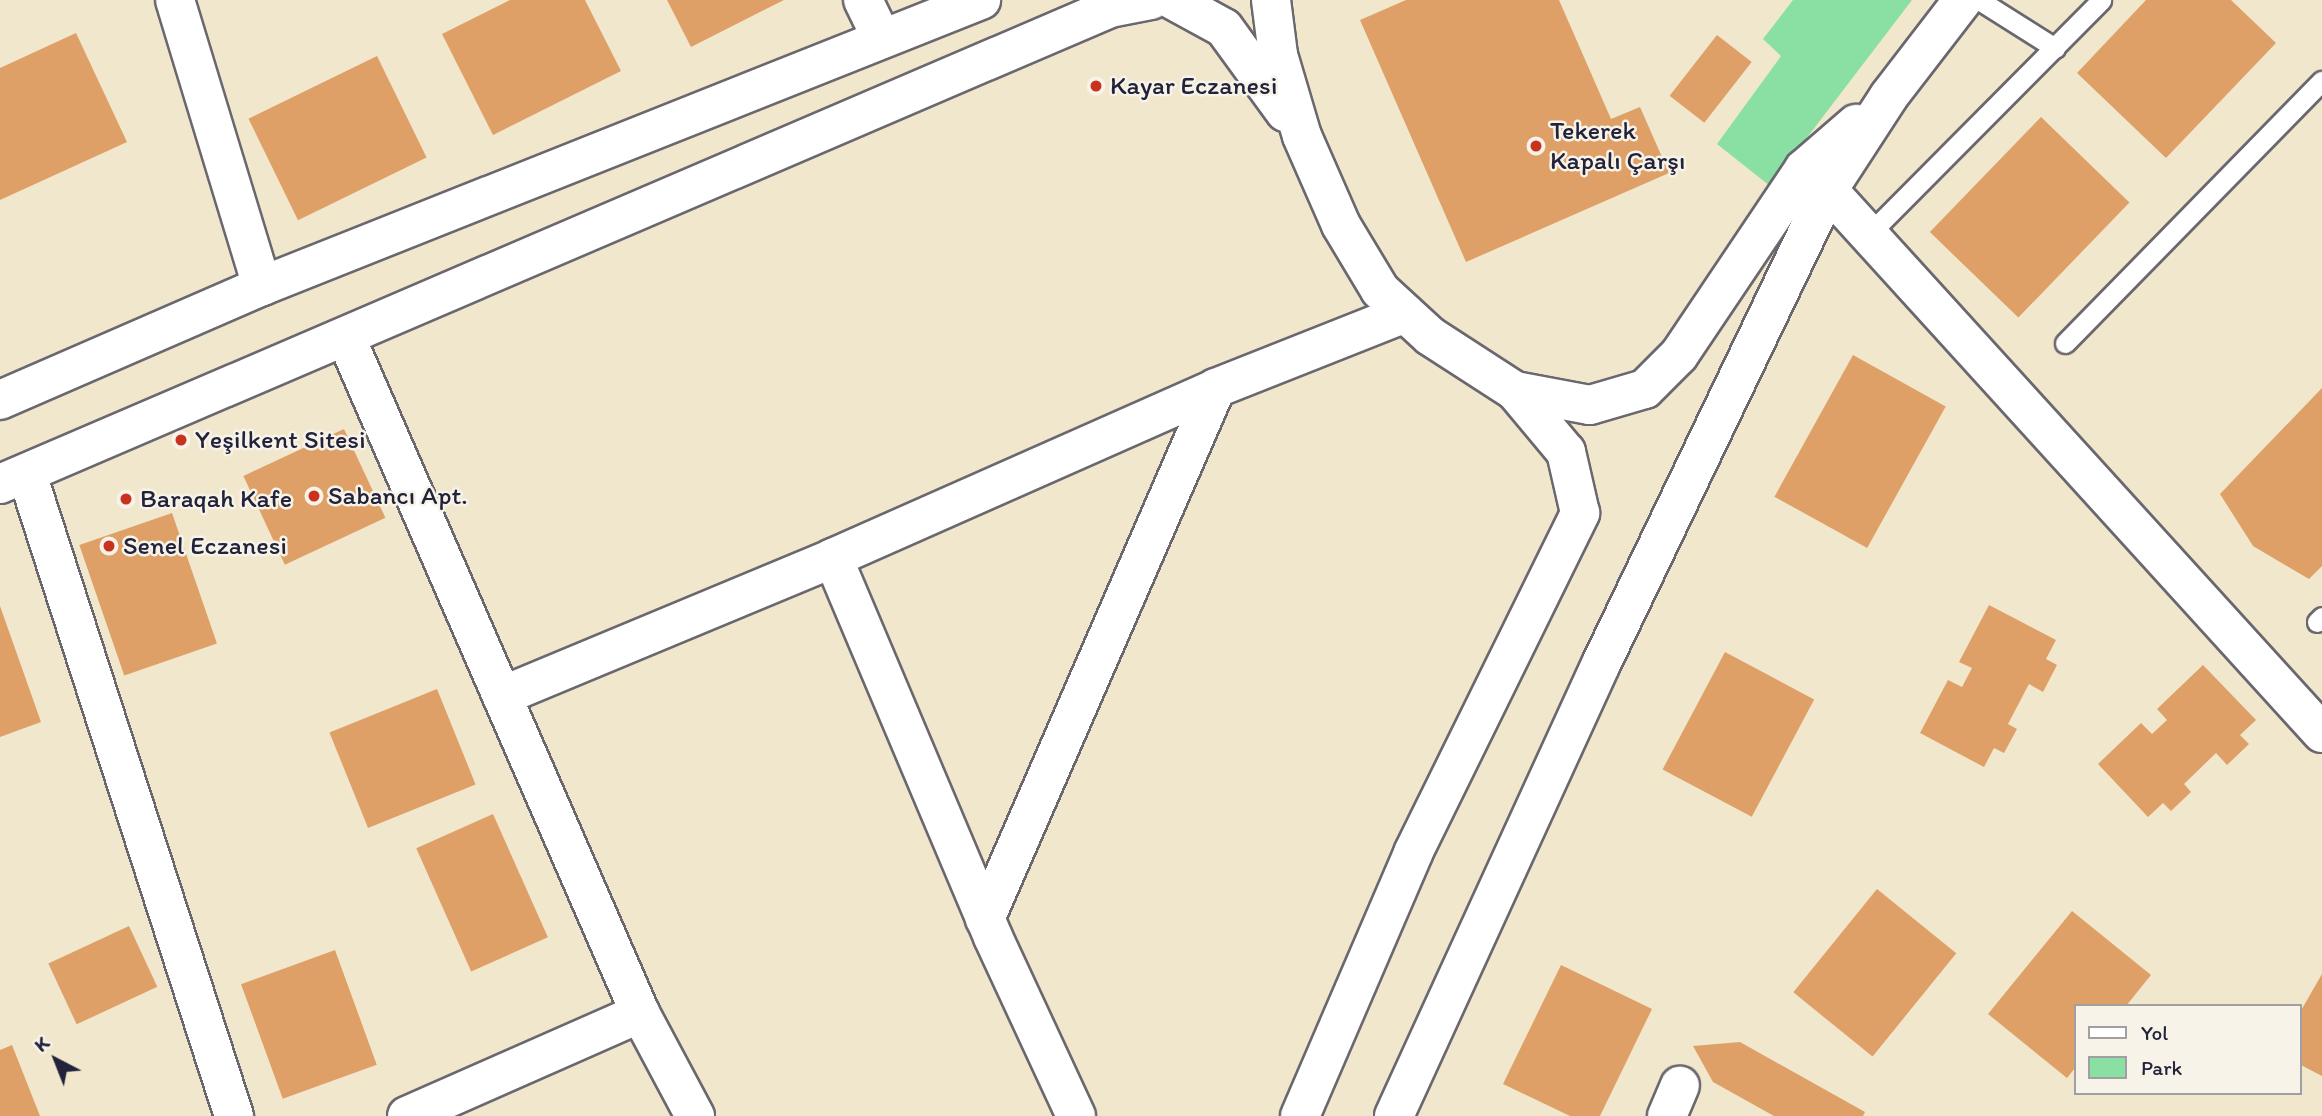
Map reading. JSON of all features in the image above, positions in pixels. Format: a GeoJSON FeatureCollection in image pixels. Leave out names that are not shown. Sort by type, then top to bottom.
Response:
{"type":"FeatureCollection","features":[{"type":"Feature","properties":{"kind":"main road"},"geometry":{"type":"LineString","coordinates":[[175,0],[262,286]]}},
{"type":"Feature","properties":{"kind":"main road"},"geometry":{"type":"LineString","coordinates":[[863,0],[882,39]]}},
{"type":"Feature","properties":{"kind":"main road"},"geometry":{"type":"LineString","coordinates":[[0,400],[262,286],[981,0]]}},
{"type":"Feature","properties":{"kind":"main road"},"geometry":{"type":"LineString","coordinates":[[234,1116],[13,479],[1110,8],[1151,0]]}},
{"type":"Feature","properties":{"kind":"main road"},"geometry":{"type":"LineString","coordinates":[[1173,0],[1224,28],[1302,135]]}},
{"type":"Feature","properties":{"kind":"main road"},"geometry":{"type":"LineString","coordinates":[[1271,0],[1278,55],[1302,135],[1341,225],[1380,290],[1430,336],[1515,391],[1566,452],[1580,513],[1413,853],[1300,1116]]}},
{"type":"Feature","properties":{"kind":"main road"},"geometry":{"type":"LineString","coordinates":[[1394,1116],[1601,664],[1828,190],[1889,96],[1962,0]]}},
{"type":"Feature","properties":{"kind":"main road"},"geometry":{"type":"LineString","coordinates":[[1515,391],[1591,405],[1645,389],[1679,355],[1804,169],[1889,96]]}},
{"type":"Feature","properties":{"kind":"main road"},"geometry":{"type":"LineString","coordinates":[[1828,190],[2322,733]]}},
{"type":"Feature","properties":{"kind":"main road"},"geometry":{"type":"LineString","coordinates":[[502,696],[833,558],[1216,388],[1405,313]]}},
{"type":"Feature","properties":{"kind":"main road"},"geometry":{"type":"LineString","coordinates":[[346,338],[639,1013],[695,1116]]}},
{"type":"Feature","properties":{"kind":"main road"},"geometry":{"type":"LineString","coordinates":[[985,919],[1216,388]]}},
{"type":"Feature","properties":{"kind":"main road"},"geometry":{"type":"LineString","coordinates":[[833,558],[985,919],[1076,1116]]}},
{"type":"Feature","properties":{"kind":"main road"},"geometry":{"type":"LineString","coordinates":[[407,1116],[639,1013]]}},
{"type":"Feature","properties":{"kind":"lane"},"geometry":{"type":"LineString","coordinates":[[1979,0],[2055,48]]}},
{"type":"Feature","properties":{"kind":"lane"},"geometry":{"type":"LineString","coordinates":[[1868,235],[2101,0]]}},
{"type":"Feature","properties":{"kind":"lane"},"geometry":{"type":"LineString","coordinates":[[2065,343],[2322,81]]}},
{"type":"Feature","properties":{"kind":"green space"},"geometry":{"type":"Polygon","coordinates":[[[1793,0],[1912,0],[1770,186],[1717,144],[1781,56],[1763,39],[1793,0]]]}},
{"type":"Feature","properties":{"kind":"building"},"geometry":{"type":"Polygon","coordinates":[[[510,0],[585,0],[621,71],[493,135],[442,34],[510,0]]]}},
{"type":"Feature","properties":{"kind":"building"},"geometry":{"type":"Polygon","coordinates":[[[667,0],[784,0],[691,47],[667,0]]]}},
{"type":"Feature","properties":{"kind":"building","name":"Tekerek Kapalı Çarşı"},"geometry":{"type":"Polygon","coordinates":[[[1406,0],[1559,0],[1611,119],[1640,107],[1669,173],[1466,262],[1360,20],[1406,0]]]}},
{"type":"Feature","properties":{"kind":"building"},"geometry":{"type":"Polygon","coordinates":[[[2146,0],[2231,0],[2276,43],[2166,158],[2077,73],[2146,0]]]}},
{"type":"Feature","properties":{"kind":"building"},"geometry":{"type":"Polygon","coordinates":[[[76,33],[127,142],[0,200],[0,68],[76,33]]]}},
{"type":"Feature","properties":{"kind":"building"},"geometry":{"type":"Polygon","coordinates":[[[1717,35],[1752,62],[1704,123],[1670,96],[1717,35]]]}},
{"type":"Feature","properties":{"kind":"building"},"geometry":{"type":"Polygon","coordinates":[[[377,56],[427,158],[298,220],[248,119],[377,56]]]}},
{"type":"Feature","properties":{"kind":"building"},"geometry":{"type":"Polygon","coordinates":[[[2041,117],[2129,202],[2018,318],[1930,232],[2041,117]]]}},
{"type":"Feature","properties":{"kind":"building"},"geometry":{"type":"Polygon","coordinates":[[[1853,355],[1946,406],[1867,548],[1774,497],[1853,355]]]}},
{"type":"Feature","properties":{"kind":"building"},"geometry":{"type":"Polygon","coordinates":[[[2322,388],[2322,566],[2309,579],[2253,546],[2220,494],[2322,388]]]}},
{"type":"Feature","properties":{"kind":"building","name":"Sabancı Apt."},"geometry":{"type":"Polygon","coordinates":[[[344,429],[385,518],[285,565],[243,476],[344,429]]]}},
{"type":"Feature","properties":{"kind":"building"},"geometry":{"type":"Polygon","coordinates":[[[172,513],[217,643],[124,675],[79,545],[172,513]]]}},
{"type":"Feature","properties":{"kind":"building"},"geometry":{"type":"Polygon","coordinates":[[[1989,605],[2056,640],[2046,659],[2057,665],[2043,692],[2029,684],[2008,724],[2017,729],[2004,753],[1994,748],[1984,767],[1920,733],[1948,680],[1962,687],[1972,668],[1959,662],[1989,605]]]}},
{"type":"Feature","properties":{"kind":"building"},"geometry":{"type":"Polygon","coordinates":[[[0,606],[41,722],[0,737],[0,606]]]}},
{"type":"Feature","properties":{"kind":"building"},"geometry":{"type":"Polygon","coordinates":[[[1725,652],[1814,699],[1752,817],[1663,769],[1725,652]]]}},
{"type":"Feature","properties":{"kind":"building"},"geometry":{"type":"Polygon","coordinates":[[[2203,665],[2256,720],[2240,735],[2249,744],[2227,765],[2216,753],[2184,784],[2191,792],[2171,811],[2163,803],[2148,817],[2098,764],[2141,723],[2152,734],[2167,720],[2157,709],[2203,665]]]}},
{"type":"Feature","properties":{"kind":"building"},"geometry":{"type":"Polygon","coordinates":[[[437,689],[476,784],[368,828],[329,732],[437,689]]]}},
{"type":"Feature","properties":{"kind":"building"},"geometry":{"type":"Polygon","coordinates":[[[493,814],[548,937],[471,971],[416,848],[493,814]]]}},
{"type":"Feature","properties":{"kind":"building"},"geometry":{"type":"Polygon","coordinates":[[[1877,889],[1956,953],[1873,1057],[1793,992],[1877,889]]]}},
{"type":"Feature","properties":{"kind":"building"},"geometry":{"type":"Polygon","coordinates":[[[2072,911],[2151,975],[2128,1004],[2074,1004],[2074,1069],[2067,1078],[1988,1014],[2072,911]]]}},
{"type":"Feature","properties":{"kind":"building"},"geometry":{"type":"Polygon","coordinates":[[[129,926],[157,987],[77,1024],[48,964],[129,926]]]}},
{"type":"Feature","properties":{"kind":"building"},"geometry":{"type":"Polygon","coordinates":[[[335,950],[377,1065],[283,1099],[241,984],[335,950]]]}},
{"type":"Feature","properties":{"kind":"building"},"geometry":{"type":"Polygon","coordinates":[[[1561,965],[1652,1009],[1600,1116],[1570,1116],[1503,1084],[1561,965]]]}},
{"type":"Feature","properties":{"kind":"building"},"geometry":{"type":"Polygon","coordinates":[[[2322,974],[2322,1076],[2301,1065],[2301,1011],[2322,974]]]}},
{"type":"Feature","properties":{"kind":"building"},"geometry":{"type":"Polygon","coordinates":[[[1740,1042],[1865,1112],[1863,1116],[1774,1116],[1713,1082],[1693,1046],[1740,1042]]]}},
{"type":"Feature","properties":{"kind":"building"},"geometry":{"type":"Polygon","coordinates":[[[12,1045],[40,1116],[0,1116],[0,1050],[12,1045]]]}},
{"type":"Feature","properties":{"kind":"place","name":"Kayar Eczanesi"},"geometry":{"type":"Point","coordinates":[1096,86]}},
{"type":"Feature","properties":{"kind":"place","name":"Tekerek Kapalı Çarşı"},"geometry":{"type":"Point","coordinates":[1536,146]}},
{"type":"Feature","properties":{"kind":"place","name":"Yeşilkent Sitesi"},"geometry":{"type":"Point","coordinates":[181,440]}},
{"type":"Feature","properties":{"kind":"place","name":"Sabancı Apt."},"geometry":{"type":"Point","coordinates":[314,496]}},
{"type":"Feature","properties":{"kind":"place","name":"Baraqah Kafe"},"geometry":{"type":"Point","coordinates":[126,499]}},
{"type":"Feature","properties":{"kind":"place","name":"Senel Eczanesi"},"geometry":{"type":"Point","coordinates":[109,546]}}]}
